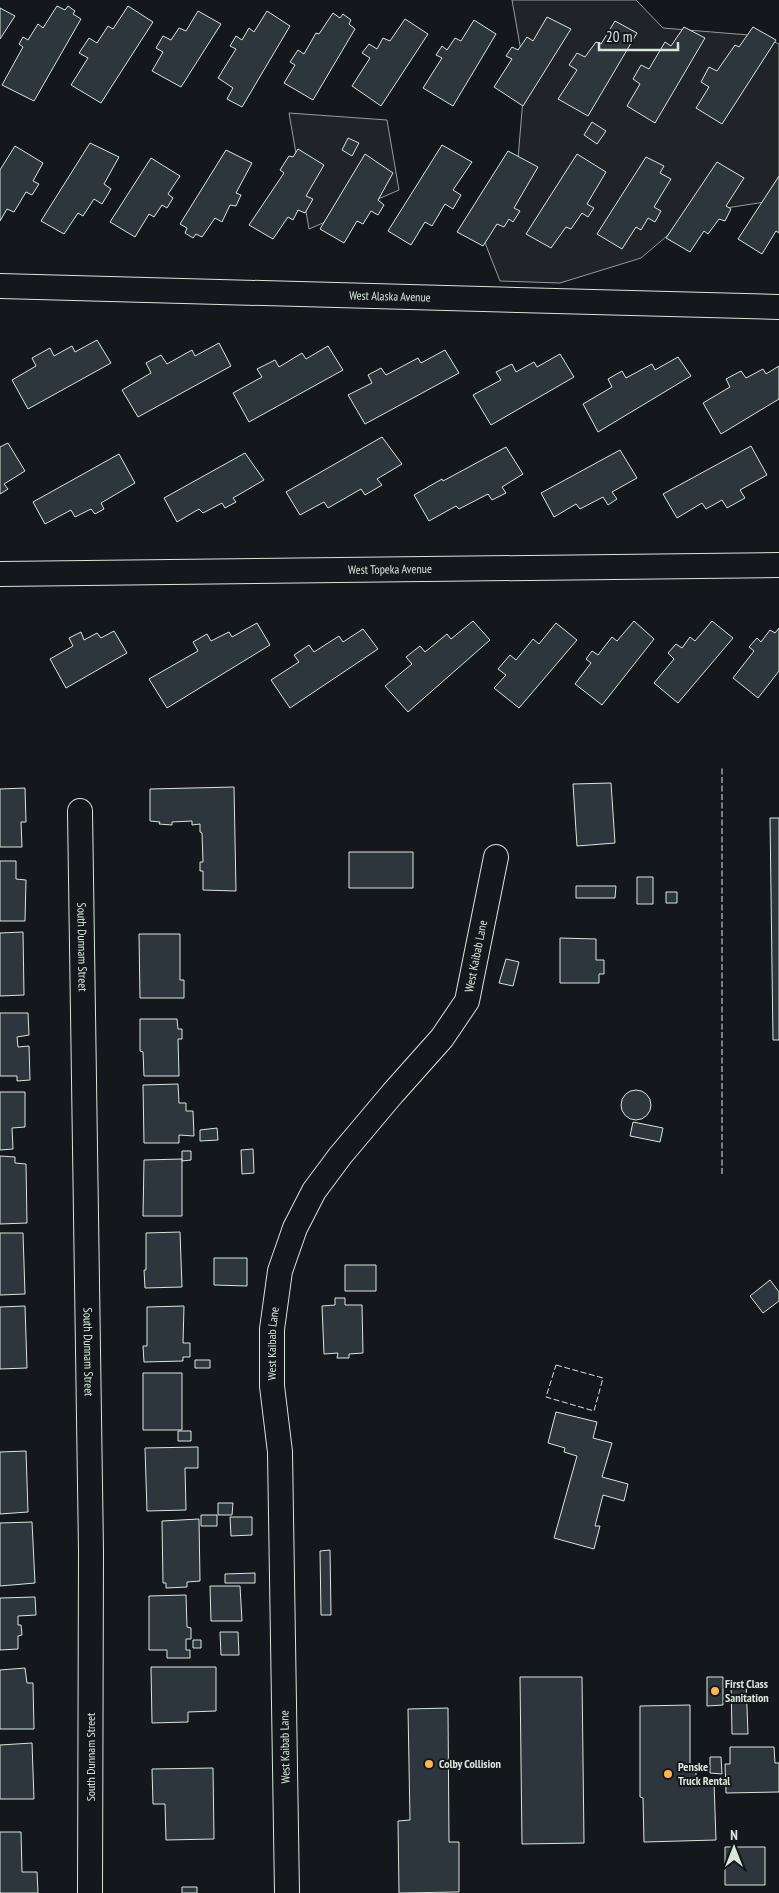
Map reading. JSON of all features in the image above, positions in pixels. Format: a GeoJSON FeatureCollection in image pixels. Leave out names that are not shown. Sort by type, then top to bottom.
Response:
{"type":"FeatureCollection","features":[{"type":"Feature","properties":{"kind":"street","name":"West Alaska Avenue"},"geometry":{"type":"LineString","coordinates":[[0,286],[779,306]]}},
{"type":"Feature","properties":{"kind":"street","name":"West Topeka Avenue"},"geometry":{"type":"LineString","coordinates":[[0,574],[779,565]]}},
{"type":"Feature","properties":{"kind":"street","name":"South Dunnam Street"},"geometry":{"type":"LineString","coordinates":[[80,811],[91,1552],[90,1893]]}},
{"type":"Feature","properties":{"kind":"street","name":"West Kaibab Lane"},"geometry":{"type":"LineString","coordinates":[[287,1893],[280,1452],[272,1386],[272,1329],[280,1271],[295,1228],[314,1191],[340,1156],[442,1038],[467,1002],[496,857]]}},
{"type":"Feature","properties":{"kind":"shaded area"},"geometry":{"type":"Polygon","coordinates":[[[512,0],[636,0],[663,28],[761,36],[779,44],[779,206],[765,202],[694,213],[641,258],[560,283],[500,281],[478,225],[517,171],[525,74],[512,0]]]}},
{"type":"Feature","properties":{"kind":"shaded area"},"geometry":{"type":"Polygon","coordinates":[[[289,113],[387,120],[399,190],[309,229],[289,113]]]}},
{"type":"Feature","properties":{"kind":"building"},"geometry":{"type":"Polygon","coordinates":[[[57,6],[65,10],[68,6],[75,11],[73,14],[81,19],[34,101],[2,85],[23,47],[19,44],[23,37],[28,40],[38,24],[43,28],[57,6]]]}},
{"type":"Feature","properties":{"kind":"building"},"geometry":{"type":"Polygon","coordinates":[[[128,6],[153,22],[101,103],[71,85],[88,58],[79,53],[89,38],[97,43],[108,26],[113,29],[128,6]]]}},
{"type":"Feature","properties":{"kind":"building"},"geometry":{"type":"Polygon","coordinates":[[[0,8],[15,16],[0,39],[0,8]]]}},
{"type":"Feature","properties":{"kind":"building"},"geometry":{"type":"Polygon","coordinates":[[[198,11],[221,24],[181,87],[152,71],[163,52],[156,48],[163,36],[171,40],[179,28],[186,31],[198,11]]]}},
{"type":"Feature","properties":{"kind":"building"},"geometry":{"type":"Polygon","coordinates":[[[267,11],[290,26],[242,107],[227,99],[233,88],[218,78],[236,49],[230,46],[236,36],[242,40],[249,28],[254,32],[267,11]]]}},
{"type":"Feature","properties":{"kind":"building"},"geometry":{"type":"Polygon","coordinates":[[[333,13],[340,18],[343,14],[351,20],[349,24],[355,29],[313,100],[284,83],[295,65],[290,62],[298,50],[304,54],[316,33],[319,34],[333,13]]]}},
{"type":"Feature","properties":{"kind":"building"},"geometry":{"type":"Polygon","coordinates":[[[547,17],[571,29],[523,106],[494,87],[512,59],[506,56],[512,47],[518,50],[527,37],[533,41],[547,17]]]}},
{"type":"Feature","properties":{"kind":"building"},"geometry":{"type":"Polygon","coordinates":[[[405,19],[428,34],[381,106],[352,86],[370,58],[362,53],[369,44],[377,49],[383,38],[390,41],[405,19]]]}},
{"type":"Feature","properties":{"kind":"building"},"geometry":{"type":"Polygon","coordinates":[[[474,20],[496,34],[453,106],[423,88],[442,58],[436,55],[442,46],[447,50],[455,38],[461,41],[474,20]]]}},
{"type":"Feature","properties":{"kind":"building"},"geometry":{"type":"Polygon","coordinates":[[[615,21],[637,33],[588,116],[558,99],[577,70],[569,65],[577,53],[585,57],[596,42],[601,44],[615,21]]]}},
{"type":"Feature","properties":{"kind":"building"},"geometry":{"type":"Polygon","coordinates":[[[684,27],[705,38],[655,123],[627,106],[640,84],[633,79],[641,65],[649,69],[665,42],[671,46],[684,27]]]}},
{"type":"Feature","properties":{"kind":"building"},"geometry":{"type":"Polygon","coordinates":[[[753,27],[776,40],[722,124],[696,108],[709,87],[701,82],[709,67],[717,71],[735,45],[739,47],[753,27]]]}},
{"type":"Feature","properties":{"kind":"building"},"geometry":{"type":"Polygon","coordinates":[[[592,122],[606,131],[597,144],[584,135],[592,122]]]}},
{"type":"Feature","properties":{"kind":"building"},"geometry":{"type":"Polygon","coordinates":[[[348,138],[359,143],[352,156],[342,150],[348,138]]]}},
{"type":"Feature","properties":{"kind":"building"},"geometry":{"type":"Polygon","coordinates":[[[90,143],[119,157],[104,184],[111,189],[102,204],[94,199],[83,216],[78,213],[64,234],[41,221],[90,143]]]}},
{"type":"Feature","properties":{"kind":"building"},"geometry":{"type":"Polygon","coordinates":[[[442,145],[472,162],[453,190],[461,195],[453,209],[445,204],[432,226],[425,222],[411,245],[388,231],[442,145]]]}},
{"type":"Feature","properties":{"kind":"building"},"geometry":{"type":"Polygon","coordinates":[[[15,146],[43,163],[33,181],[39,184],[32,195],[26,192],[14,212],[7,209],[0,221],[0,170],[15,146]]]}},
{"type":"Feature","properties":{"kind":"building"},"geometry":{"type":"Polygon","coordinates":[[[298,149],[324,165],[306,196],[313,199],[305,213],[298,210],[293,220],[288,217],[273,239],[249,225],[284,173],[280,170],[289,156],[293,157],[298,149]]]}},
{"type":"Feature","properties":{"kind":"building"},"geometry":{"type":"Polygon","coordinates":[[[226,150],[252,163],[236,193],[241,195],[236,206],[230,205],[222,222],[215,218],[202,237],[196,234],[193,238],[185,233],[187,228],[180,224],[226,150]]]}},
{"type":"Feature","properties":{"kind":"building"},"geometry":{"type":"Polygon","coordinates":[[[508,151],[538,167],[514,208],[520,211],[513,222],[509,219],[504,227],[497,224],[483,246],[457,232],[508,151]]]}},
{"type":"Feature","properties":{"kind":"building"},"geometry":{"type":"Polygon","coordinates":[[[365,154],[393,173],[378,200],[384,205],[378,215],[371,211],[363,224],[357,221],[344,243],[320,229],[365,154]]]}},
{"type":"Feature","properties":{"kind":"building"},"geometry":{"type":"Polygon","coordinates":[[[577,154],[606,172],[587,204],[594,208],[588,217],[582,213],[571,229],[566,227],[551,248],[526,234],[577,154]]]}},
{"type":"Feature","properties":{"kind":"building"},"geometry":{"type":"Polygon","coordinates":[[[646,157],[664,166],[660,173],[671,179],[654,207],[661,211],[655,222],[648,218],[641,230],[636,227],[622,249],[597,234],[646,157]]]}},
{"type":"Feature","properties":{"kind":"building"},"geometry":{"type":"Polygon","coordinates":[[[151,158],[180,176],[168,194],[173,198],[167,208],[162,205],[154,217],[149,214],[135,237],[110,222],[151,158]]]}},
{"type":"Feature","properties":{"kind":"building"},"geometry":{"type":"Polygon","coordinates":[[[717,162],[744,178],[726,206],[731,209],[725,221],[719,219],[708,234],[704,231],[690,252],[666,238],[717,162]]]}},
{"type":"Feature","properties":{"kind":"building"},"geometry":{"type":"Polygon","coordinates":[[[779,176],[779,233],[776,231],[762,254],[738,239],[779,176]]]}},
{"type":"Feature","properties":{"kind":"building"},"geometry":{"type":"Polygon","coordinates":[[[97,340],[111,363],[28,409],[12,380],[36,366],[32,358],[50,348],[54,356],[72,346],[75,352],[97,340]]]}},
{"type":"Feature","properties":{"kind":"building"},"geometry":{"type":"Polygon","coordinates":[[[219,343],[231,366],[138,417],[122,390],[151,373],[146,363],[161,355],[167,364],[192,350],[195,356],[219,343]]]}},
{"type":"Feature","properties":{"kind":"building"},"geometry":{"type":"Polygon","coordinates":[[[328,346],[343,370],[249,422],[233,393],[262,377],[257,369],[275,360],[279,367],[302,353],[306,359],[328,346]]]}},
{"type":"Feature","properties":{"kind":"building"},"geometry":{"type":"Polygon","coordinates":[[[445,350],[459,373],[365,424],[348,395],[372,383],[368,375],[381,368],[386,375],[418,358],[421,363],[445,350]]]}},
{"type":"Feature","properties":{"kind":"building"},"geometry":{"type":"Polygon","coordinates":[[[560,354],[574,377],[491,425],[473,395],[501,380],[496,372],[512,364],[516,372],[534,362],[537,367],[560,354]]]}},
{"type":"Feature","properties":{"kind":"building"},"geometry":{"type":"Polygon","coordinates":[[[678,357],[691,376],[598,432],[583,404],[612,387],[608,379],[622,371],[626,378],[652,364],[655,370],[678,357]]]}},
{"type":"Feature","properties":{"kind":"building"},"geometry":{"type":"Polygon","coordinates":[[[779,366],[779,399],[721,434],[703,403],[730,387],[726,379],[741,371],[746,378],[763,369],[766,374],[779,366]]]}},
{"type":"Feature","properties":{"kind":"building"},"geometry":{"type":"Polygon","coordinates":[[[382,437],[402,464],[377,479],[382,485],[365,495],[361,489],[328,508],[324,502],[300,515],[286,492],[382,437]]]}},
{"type":"Feature","properties":{"kind":"building"},"geometry":{"type":"Polygon","coordinates":[[[8,443],[25,471],[4,484],[8,489],[0,494],[0,447],[8,443]]]}},
{"type":"Feature","properties":{"kind":"building"},"geometry":{"type":"Polygon","coordinates":[[[751,446],[767,475],[740,490],[745,498],[727,508],[722,500],[706,509],[702,503],[677,518],[663,494],[751,446]]]}},
{"type":"Feature","properties":{"kind":"building"},"geometry":{"type":"Polygon","coordinates":[[[506,447],[523,474],[502,487],[506,493],[492,500],[488,494],[459,509],[456,506],[429,521],[414,495],[506,447]]]}},
{"type":"Feature","properties":{"kind":"building"},"geometry":{"type":"Polygon","coordinates":[[[620,450],[637,478],[612,492],[617,499],[608,505],[603,497],[580,509],[576,504],[554,517],[541,493],[620,450]]]}},
{"type":"Feature","properties":{"kind":"building"},"geometry":{"type":"Polygon","coordinates":[[[245,453],[264,480],[233,498],[236,502],[225,508],[222,503],[203,513],[199,509],[177,522],[164,498],[245,453]]]}},
{"type":"Feature","properties":{"kind":"building"},"geometry":{"type":"Polygon","coordinates":[[[119,454],[135,483],[101,503],[104,509],[95,514],[91,509],[75,517],[71,510],[45,524],[33,502],[119,454]]]}},
{"type":"Feature","properties":{"kind":"building"},"geometry":{"type":"Polygon","coordinates":[[[473,621],[490,640],[408,712],[385,686],[412,664],[406,657],[420,646],[425,652],[447,634],[451,639],[473,621]]]}},
{"type":"Feature","properties":{"kind":"building"},"geometry":{"type":"Polygon","coordinates":[[[634,621],[654,639],[602,705],[575,684],[591,663],[586,659],[592,651],[598,655],[612,637],[617,641],[634,621]]]}},
{"type":"Feature","properties":{"kind":"building"},"geometry":{"type":"Polygon","coordinates":[[[712,621],[733,638],[678,703],[654,683],[674,659],[668,653],[676,644],[682,648],[690,637],[695,641],[712,621]]]}},
{"type":"Feature","properties":{"kind":"building"},"geometry":{"type":"Polygon","coordinates":[[[257,623],[270,645],[167,708],[149,679],[198,651],[193,642],[207,634],[211,641],[229,632],[232,637],[257,623]]]}},
{"type":"Feature","properties":{"kind":"building"},"geometry":{"type":"Polygon","coordinates":[[[556,623],[577,640],[519,708],[494,688],[506,675],[498,669],[510,655],[516,660],[533,639],[539,644],[556,623]]]}},
{"type":"Feature","properties":{"kind":"building"},"geometry":{"type":"Polygon","coordinates":[[[779,628],[779,671],[758,698],[733,678],[754,651],[749,647],[757,638],[761,642],[770,630],[775,633],[779,628]]]}},
{"type":"Feature","properties":{"kind":"building"},"geometry":{"type":"Polygon","coordinates":[[[363,629],[378,649],[290,708],[271,680],[299,662],[294,655],[309,645],[314,652],[339,636],[343,642],[363,629]]]}},
{"type":"Feature","properties":{"kind":"building"},"geometry":{"type":"Polygon","coordinates":[[[114,631],[127,653],[66,688],[50,659],[73,646],[69,638],[81,632],[84,640],[97,633],[101,638],[114,631]]]}},
{"type":"Feature","properties":{"kind":"building"},"geometry":{"type":"Polygon","coordinates":[[[611,783],[615,843],[577,846],[573,784],[611,783]]]}},
{"type":"Feature","properties":{"kind":"building"},"geometry":{"type":"Polygon","coordinates":[[[234,787],[236,891],[203,890],[203,871],[200,871],[200,862],[203,862],[200,824],[192,825],[192,821],[172,822],[172,825],[150,821],[150,789],[234,787]]]}},
{"type":"Feature","properties":{"kind":"building"},"geometry":{"type":"Polygon","coordinates":[[[25,788],[26,822],[21,822],[22,847],[0,847],[0,789],[25,788]]]}},
{"type":"Feature","properties":{"kind":"building"},"geometry":{"type":"Polygon","coordinates":[[[770,818],[779,818],[779,1040],[773,1040],[770,818]]]}},
{"type":"Feature","properties":{"kind":"building"},"geometry":{"type":"Polygon","coordinates":[[[349,852],[413,852],[413,888],[349,888],[349,852]]]}},
{"type":"Feature","properties":{"kind":"building"},"geometry":{"type":"Polygon","coordinates":[[[0,861],[16,861],[16,879],[26,880],[25,921],[0,921],[0,861]]]}},
{"type":"Feature","properties":{"kind":"building"},"geometry":{"type":"Polygon","coordinates":[[[637,877],[653,877],[653,904],[637,904],[637,877]]]}},
{"type":"Feature","properties":{"kind":"building"},"geometry":{"type":"Polygon","coordinates":[[[576,886],[616,886],[615,898],[576,898],[576,886]]]}},
{"type":"Feature","properties":{"kind":"building"},"geometry":{"type":"Polygon","coordinates":[[[666,892],[677,892],[677,903],[666,903],[666,892]]]}},
{"type":"Feature","properties":{"kind":"building"},"geometry":{"type":"Polygon","coordinates":[[[23,932],[24,995],[0,996],[0,933],[23,932]]]}},
{"type":"Feature","properties":{"kind":"building"},"geometry":{"type":"Polygon","coordinates":[[[139,934],[180,934],[180,980],[184,980],[184,998],[140,998],[139,934]]]}},
{"type":"Feature","properties":{"kind":"building"},"geometry":{"type":"Polygon","coordinates":[[[560,938],[596,939],[596,960],[604,960],[604,974],[599,974],[599,983],[560,983],[560,938]]]}},
{"type":"Feature","properties":{"kind":"building"},"geometry":{"type":"Polygon","coordinates":[[[506,959],[519,962],[513,986],[499,983],[506,959]]]}},
{"type":"Feature","properties":{"kind":"building"},"geometry":{"type":"Polygon","coordinates":[[[0,1013],[28,1013],[29,1035],[17,1037],[18,1047],[29,1046],[30,1080],[17,1081],[17,1076],[0,1076],[0,1013]]]}},
{"type":"Feature","properties":{"kind":"building"},"geometry":{"type":"Polygon","coordinates":[[[140,1019],[177,1019],[178,1029],[182,1029],[182,1039],[178,1039],[179,1076],[144,1076],[143,1052],[140,1051],[140,1019]]]}},
{"type":"Feature","properties":{"kind":"building"},"geometry":{"type":"Polygon","coordinates":[[[178,1084],[179,1103],[186,1103],[186,1111],[193,1111],[194,1136],[179,1135],[179,1143],[144,1143],[143,1085],[178,1084]]]}},
{"type":"Feature","properties":{"kind":"building"},"geometry":{"type":"Polygon","coordinates":[[[636,1090],[642,1091],[650,1099],[650,1111],[642,1119],[636,1120],[630,1119],[622,1111],[621,1105],[622,1099],[630,1091],[636,1090]]]}},
{"type":"Feature","properties":{"kind":"building"},"geometry":{"type":"Polygon","coordinates":[[[0,1092],[25,1092],[25,1127],[12,1128],[13,1149],[0,1150],[0,1092]]]}},
{"type":"Feature","properties":{"kind":"building"},"geometry":{"type":"Polygon","coordinates":[[[633,1122],[663,1128],[660,1142],[630,1136],[633,1122]]]}},
{"type":"Feature","properties":{"kind":"building"},"geometry":{"type":"Polygon","coordinates":[[[217,1128],[218,1140],[200,1141],[200,1130],[217,1128]]]}},
{"type":"Feature","properties":{"kind":"building"},"geometry":{"type":"Polygon","coordinates":[[[253,1149],[254,1173],[242,1174],[241,1150],[253,1149]]]}},
{"type":"Feature","properties":{"kind":"building"},"geometry":{"type":"Polygon","coordinates":[[[182,1151],[191,1151],[191,1160],[182,1161],[182,1151]]]}},
{"type":"Feature","properties":{"kind":"building"},"geometry":{"type":"Polygon","coordinates":[[[0,1156],[15,1157],[15,1163],[26,1164],[27,1223],[0,1224],[0,1156]]]}},
{"type":"Feature","properties":{"kind":"building"},"geometry":{"type":"Polygon","coordinates":[[[182,1159],[182,1216],[143,1216],[144,1160],[182,1159]]]}},
{"type":"Feature","properties":{"kind":"building"},"geometry":{"type":"Polygon","coordinates":[[[180,1232],[182,1287],[145,1288],[146,1233],[180,1232]]]}},
{"type":"Feature","properties":{"kind":"building"},"geometry":{"type":"Polygon","coordinates":[[[0,1233],[23,1233],[25,1294],[0,1295],[0,1233]]]}},
{"type":"Feature","properties":{"kind":"building"},"geometry":{"type":"Polygon","coordinates":[[[214,1258],[247,1258],[247,1286],[214,1285],[214,1258]]]}},
{"type":"Feature","properties":{"kind":"building"},"geometry":{"type":"Polygon","coordinates":[[[345,1265],[376,1265],[376,1291],[345,1291],[345,1265]]]}},
{"type":"Feature","properties":{"kind":"building"},"geometry":{"type":"Polygon","coordinates":[[[770,1280],[779,1292],[779,1301],[763,1313],[750,1296],[770,1280]]]}},
{"type":"Feature","properties":{"kind":"building"},"geometry":{"type":"Polygon","coordinates":[[[335,1298],[345,1298],[345,1305],[362,1305],[363,1353],[349,1354],[349,1358],[337,1358],[338,1353],[324,1354],[322,1306],[335,1305],[335,1298]]]}},
{"type":"Feature","properties":{"kind":"building"},"geometry":{"type":"Polygon","coordinates":[[[25,1306],[27,1368],[0,1369],[0,1307],[25,1306]]]}},
{"type":"Feature","properties":{"kind":"building"},"geometry":{"type":"Polygon","coordinates":[[[184,1306],[183,1343],[190,1343],[190,1357],[183,1357],[183,1361],[144,1362],[143,1346],[147,1346],[147,1307],[184,1306]]]}},
{"type":"Feature","properties":{"kind":"building"},"geometry":{"type":"Polygon","coordinates":[[[195,1360],[210,1360],[210,1368],[195,1368],[195,1360]]]}},
{"type":"Feature","properties":{"kind":"building"},"geometry":{"type":"Polygon","coordinates":[[[143,1373],[182,1373],[182,1430],[143,1430],[143,1373]]]}},
{"type":"Feature","properties":{"kind":"building"},"geometry":{"type":"Polygon","coordinates":[[[556,1412],[597,1422],[593,1438],[612,1443],[602,1477],[628,1484],[624,1501],[603,1495],[595,1526],[600,1526],[594,1549],[554,1538],[577,1456],[564,1452],[565,1448],[548,1443],[556,1412]]]}},
{"type":"Feature","properties":{"kind":"building"},"geometry":{"type":"Polygon","coordinates":[[[178,1431],[191,1431],[191,1441],[178,1441],[178,1431]]]}},
{"type":"Feature","properties":{"kind":"building"},"geometry":{"type":"Polygon","coordinates":[[[198,1447],[198,1468],[185,1468],[186,1510],[147,1511],[145,1448],[198,1447]]]}},
{"type":"Feature","properties":{"kind":"building"},"geometry":{"type":"Polygon","coordinates":[[[26,1451],[28,1512],[0,1514],[0,1452],[26,1451]]]}},
{"type":"Feature","properties":{"kind":"building"},"geometry":{"type":"Polygon","coordinates":[[[218,1503],[233,1503],[232,1515],[218,1515],[218,1503]]]}},
{"type":"Feature","properties":{"kind":"building"},"geometry":{"type":"Polygon","coordinates":[[[201,1515],[217,1515],[217,1526],[201,1526],[201,1515]]]}},
{"type":"Feature","properties":{"kind":"building"},"geometry":{"type":"Polygon","coordinates":[[[230,1517],[252,1517],[252,1535],[231,1536],[230,1517]]]}},
{"type":"Feature","properties":{"kind":"building"},"geometry":{"type":"Polygon","coordinates":[[[199,1519],[200,1581],[187,1582],[187,1587],[166,1588],[166,1583],[163,1583],[162,1521],[199,1519]]]}},
{"type":"Feature","properties":{"kind":"building"},"geometry":{"type":"Polygon","coordinates":[[[32,1522],[35,1583],[0,1586],[0,1523],[32,1522]]]}},
{"type":"Feature","properties":{"kind":"building"},"geometry":{"type":"Polygon","coordinates":[[[330,1550],[331,1615],[321,1615],[320,1551],[330,1550]]]}},
{"type":"Feature","properties":{"kind":"building"},"geometry":{"type":"Polygon","coordinates":[[[255,1573],[255,1583],[225,1583],[225,1574],[255,1573]]]}},
{"type":"Feature","properties":{"kind":"building"},"geometry":{"type":"Polygon","coordinates":[[[210,1586],[240,1586],[242,1621],[211,1621],[210,1586]]]}},
{"type":"Feature","properties":{"kind":"building"},"geometry":{"type":"Polygon","coordinates":[[[186,1595],[187,1627],[191,1628],[191,1639],[186,1639],[186,1650],[190,1650],[190,1658],[167,1658],[167,1650],[149,1650],[149,1596],[186,1595]]]}},
{"type":"Feature","properties":{"kind":"building"},"geometry":{"type":"Polygon","coordinates":[[[35,1597],[36,1615],[18,1616],[18,1625],[21,1625],[22,1635],[18,1636],[18,1649],[0,1650],[0,1598],[35,1597]]]}},
{"type":"Feature","properties":{"kind":"building"},"geometry":{"type":"Polygon","coordinates":[[[220,1632],[238,1632],[239,1655],[221,1655],[220,1632]]]}},
{"type":"Feature","properties":{"kind":"building"},"geometry":{"type":"Polygon","coordinates":[[[193,1640],[201,1640],[201,1648],[193,1648],[193,1640]]]}},
{"type":"Feature","properties":{"kind":"building"},"geometry":{"type":"Polygon","coordinates":[[[151,1667],[216,1667],[216,1711],[188,1712],[188,1722],[152,1723],[151,1667]]]}},
{"type":"Feature","properties":{"kind":"building"},"geometry":{"type":"Polygon","coordinates":[[[25,1668],[27,1683],[33,1683],[34,1729],[0,1729],[0,1670],[25,1668]]]}},
{"type":"Feature","properties":{"kind":"building"},"geometry":{"type":"Polygon","coordinates":[[[520,1677],[582,1677],[584,1843],[522,1844],[520,1677]]]}},
{"type":"Feature","properties":{"kind":"building","name":"First Class Sanitation"},"geometry":{"type":"Polygon","coordinates":[[[707,1677],[723,1677],[723,1705],[707,1706],[707,1677]]]}},
{"type":"Feature","properties":{"kind":"building"},"geometry":{"type":"Polygon","coordinates":[[[731,1681],[746,1681],[748,1734],[732,1734],[731,1681]]]}},
{"type":"Feature","properties":{"kind":"building","name":"Penske Truck Rental"},"geometry":{"type":"Polygon","coordinates":[[[690,1705],[690,1766],[696,1766],[696,1782],[714,1782],[716,1840],[644,1842],[643,1798],[640,1797],[640,1706],[690,1705]]]}},
{"type":"Feature","properties":{"kind":"building","name":"Colby Collision"},"geometry":{"type":"Polygon","coordinates":[[[448,1708],[449,1842],[459,1842],[459,1892],[399,1893],[398,1821],[410,1820],[408,1709],[448,1708]]]}},
{"type":"Feature","properties":{"kind":"building"},"geometry":{"type":"Polygon","coordinates":[[[32,1743],[34,1799],[0,1799],[0,1745],[32,1743]]]}},
{"type":"Feature","properties":{"kind":"building"},"geometry":{"type":"Polygon","coordinates":[[[730,1747],[774,1747],[775,1763],[779,1763],[779,1792],[726,1793],[725,1764],[730,1764],[730,1747]]]}},
{"type":"Feature","properties":{"kind":"building"},"geometry":{"type":"Polygon","coordinates":[[[710,1757],[721,1757],[722,1774],[710,1773],[710,1757]]]}},
{"type":"Feature","properties":{"kind":"building"},"geometry":{"type":"Polygon","coordinates":[[[213,1768],[214,1839],[166,1840],[165,1804],[153,1804],[152,1769],[213,1768]]]}},
{"type":"Feature","properties":{"kind":"building"},"geometry":{"type":"Polygon","coordinates":[[[0,1832],[21,1832],[22,1872],[37,1872],[38,1893],[0,1893],[0,1832]]]}},
{"type":"Feature","properties":{"kind":"building"},"geometry":{"type":"Polygon","coordinates":[[[725,1847],[765,1847],[765,1885],[725,1885],[725,1847]]]}},
{"type":"Feature","properties":{"kind":"building"},"geometry":{"type":"Polygon","coordinates":[[[182,1887],[197,1887],[197,1893],[182,1893],[182,1887]]]}},
{"type":"Feature","properties":{"kind":"fence"},"geometry":{"type":"LineString","coordinates":[[722,766],[722,1174]]}},
{"type":"Feature","properties":{"kind":"fence"},"geometry":{"type":"LineString","coordinates":[[556,1365],[603,1378],[594,1411],[546,1397],[556,1365]]}},
{"type":"Feature","properties":{"kind":"place","name":"First Class Sanitation"},"geometry":{"type":"Point","coordinates":[715,1691]}},
{"type":"Feature","properties":{"kind":"place","name":"Colby Collision"},"geometry":{"type":"Point","coordinates":[429,1764]}},
{"type":"Feature","properties":{"kind":"place","name":"Penske Truck Rental"},"geometry":{"type":"Point","coordinates":[668,1774]}}]}
